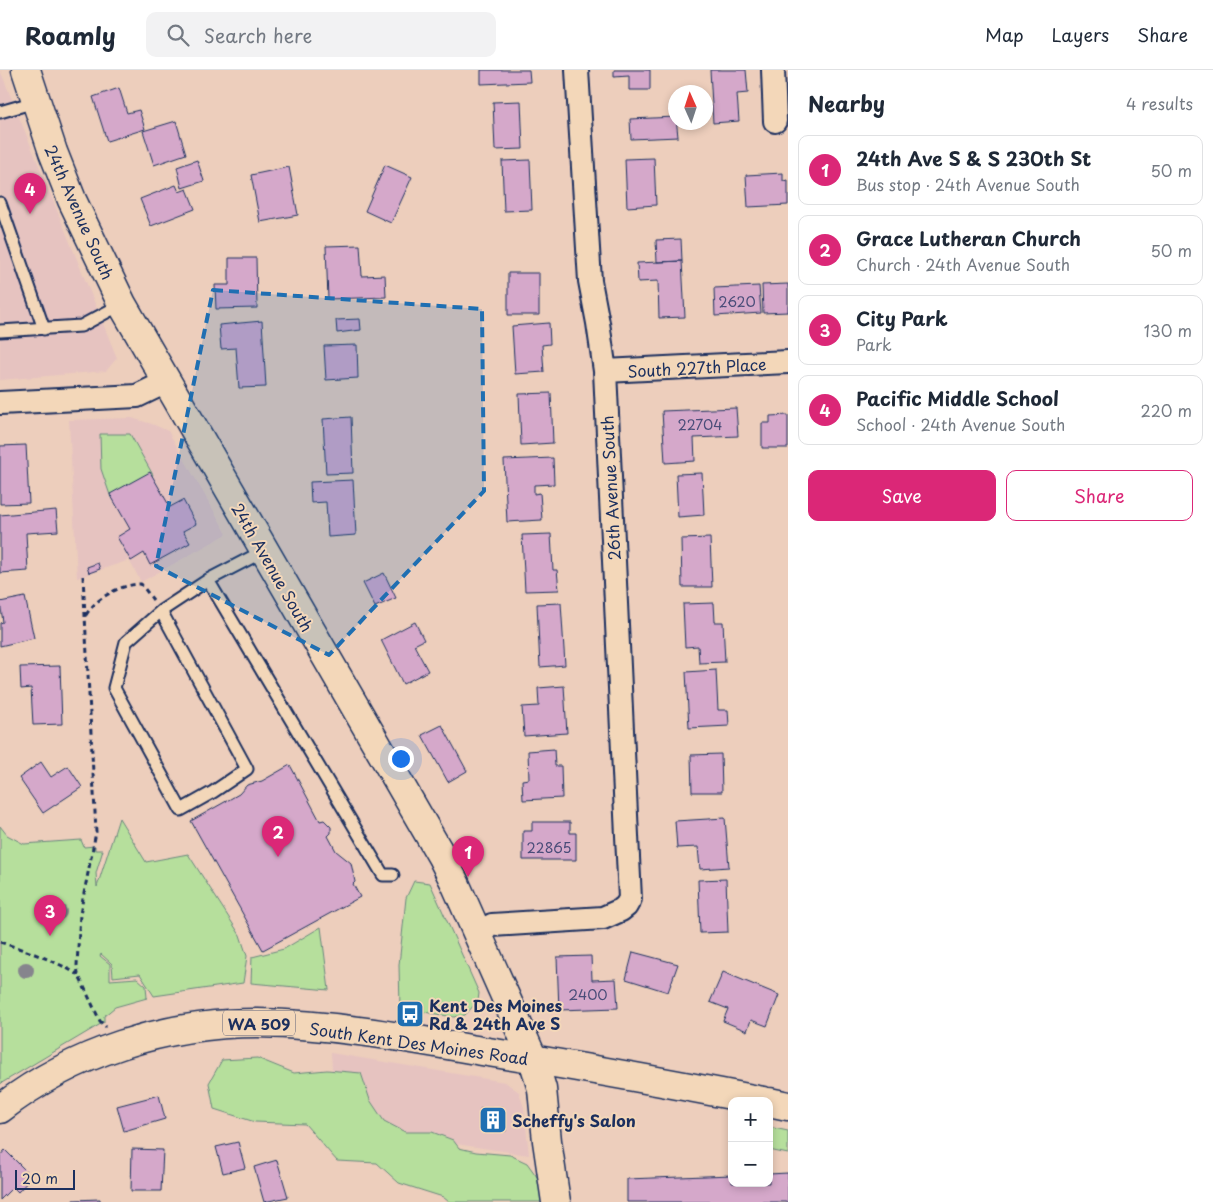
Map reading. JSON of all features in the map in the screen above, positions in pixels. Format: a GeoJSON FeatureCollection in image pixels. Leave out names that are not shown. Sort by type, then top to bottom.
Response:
{"type":"FeatureCollection","features":[{"type":"Feature","properties":{"kind":"street","name":"24th Avenue South"},"geometry":{"type":"LineString","coordinates":[[26,70],[72,200],[122,304],[442,857],[478,932],[533,1059],[542,1090],[556,1202]]}},
{"type":"Feature","properties":{"kind":"street","name":"26th Avenue South"},"geometry":{"type":"LineString","coordinates":[[478,932],[492,925],[602,918],[613,915],[626,906],[630,899],[605,371],[590,281],[577,70]]}},
{"type":"Feature","properties":{"kind":"street"},"geometry":{"type":"LineString","coordinates":[[774,70],[775,120]]}},
{"type":"Feature","properties":{"kind":"street","name":"South 227th Place"},"geometry":{"type":"LineString","coordinates":[[605,371],[788,362]]}},
{"type":"Feature","properties":{"kind":"street"},"geometry":{"type":"LineString","coordinates":[[0,404],[137,396],[166,382]]}},
{"type":"Feature","properties":{"kind":"street","name":"South Kent Des Moines Road"},"geometry":{"type":"LineString","coordinates":[[0,1109],[40,1081],[75,1062],[121,1044],[189,1028],[258,1023],[367,1032],[533,1059],[741,1097]]}},
{"type":"Feature","properties":{"kind":"street"},"geometry":{"type":"LineString","coordinates":[[773,1103],[788,1106]]}},
{"type":"Feature","properties":{"kind":"lane"},"geometry":{"type":"LineString","coordinates":[[0,112],[36,102]]}},
{"type":"Feature","properties":{"kind":"lane"},"geometry":{"type":"LineString","coordinates":[[0,203],[44,329]]}},
{"type":"Feature","properties":{"kind":"lane"},"geometry":{"type":"LineString","coordinates":[[0,331],[81,326],[122,304]]}},
{"type":"Feature","properties":{"kind":"lane"},"geometry":{"type":"LineString","coordinates":[[161,610],[247,769],[181,810],[114,688],[126,642],[161,610],[208,580],[264,551]]}},
{"type":"Feature","properties":{"kind":"lane"},"geometry":{"type":"LineString","coordinates":[[208,580],[383,875],[393,874]]}},
{"type":"Feature","properties":{"kind":"path"},"geometry":{"type":"LineString","coordinates":[[83,576],[96,832],[80,914],[77,956],[78,974],[100,1021],[121,1044]]}},
{"type":"Feature","properties":{"kind":"path"},"geometry":{"type":"LineString","coordinates":[[85,616],[97,600],[121,588],[135,584],[141,584],[161,610]]}},
{"type":"Feature","properties":{"kind":"path"},"geometry":{"type":"LineString","coordinates":[[0,942],[58,962],[78,974]]}},
{"type":"Feature","properties":{"kind":"highlighted area"},"geometry":{"type":"Polygon","coordinates":[[[213,290],[482,309],[484,491],[329,655],[156,566],[213,290]]]}},
{"type":"Feature","properties":{"kind":"shaded area"},"geometry":{"type":"Polygon","coordinates":[[[0,70],[117,358],[106,371],[0,380],[0,70]]]}},
{"type":"Feature","properties":{"kind":"shaded area"},"geometry":{"type":"Polygon","coordinates":[[[132,418],[168,431],[227,534],[141,582],[129,560],[77,578],[69,420],[132,418]]]}},
{"type":"Feature","properties":{"kind":"shaded area"},"geometry":{"type":"Polygon","coordinates":[[[331,1053],[505,1082],[519,1092],[524,1108],[529,1155],[336,1126],[331,1053]]]}},
{"type":"Feature","properties":{"kind":"green space"},"geometry":{"type":"Polygon","coordinates":[[[100,434],[130,434],[153,475],[111,498],[101,469],[100,434]]]}},
{"type":"Feature","properties":{"kind":"green space"},"geometry":{"type":"Polygon","coordinates":[[[119,818],[146,862],[188,854],[240,935],[247,956],[243,983],[154,996],[140,974],[113,977],[112,964],[101,954],[100,956],[110,964],[110,980],[137,978],[146,986],[147,998],[115,1007],[104,1016],[104,1022],[0,1084],[0,826],[7,835],[24,844],[81,840],[84,847],[95,846],[95,850],[103,850],[96,873],[97,887],[119,818]]]}},
{"type":"Feature","properties":{"kind":"green space"},"geometry":{"type":"Polygon","coordinates":[[[414,881],[430,883],[479,993],[478,1001],[465,1015],[454,1017],[400,1008],[399,965],[406,898],[414,881]]]}},
{"type":"Feature","properties":{"kind":"green space"},"geometry":{"type":"Polygon","coordinates":[[[321,927],[329,990],[251,983],[252,957],[284,949],[321,927]]]}},
{"type":"Feature","properties":{"kind":"green space"},"geometry":{"type":"Polygon","coordinates":[[[257,1058],[294,1073],[327,1070],[361,1073],[370,1100],[384,1121],[405,1132],[432,1132],[453,1140],[459,1148],[476,1152],[510,1155],[527,1163],[540,1181],[543,1202],[449,1202],[443,1197],[399,1183],[377,1163],[337,1161],[305,1124],[255,1122],[214,1109],[209,1083],[222,1060],[257,1058]]]}},
{"type":"Feature","properties":{"kind":"green space"},"geometry":{"type":"Polygon","coordinates":[[[773,1128],[788,1131],[788,1154],[773,1151],[773,1128]]]}},
{"type":"Feature","properties":{"kind":"building"},"geometry":{"type":"Polygon","coordinates":[[[481,70],[529,70],[530,82],[481,84],[481,70]]]}},
{"type":"Feature","properties":{"kind":"building"},"geometry":{"type":"Polygon","coordinates":[[[614,70],[650,70],[650,90],[629,90],[629,76],[614,77],[614,70]]]}},
{"type":"Feature","properties":{"kind":"building"},"geometry":{"type":"Polygon","coordinates":[[[710,70],[746,70],[748,93],[737,94],[739,121],[713,123],[713,85],[711,85],[710,70]]]}},
{"type":"Feature","properties":{"kind":"building"},"geometry":{"type":"Polygon","coordinates":[[[119,88],[127,113],[139,110],[145,129],[107,141],[93,97],[119,88]]]}},
{"type":"Feature","properties":{"kind":"building"},"geometry":{"type":"Polygon","coordinates":[[[521,101],[523,149],[495,150],[493,102],[521,101]]]}},
{"type":"Feature","properties":{"kind":"building"},"geometry":{"type":"Polygon","coordinates":[[[668,117],[668,130],[677,130],[678,137],[631,139],[630,119],[668,117]]]}},
{"type":"Feature","properties":{"kind":"building"},"geometry":{"type":"Polygon","coordinates":[[[176,121],[186,154],[154,165],[143,131],[176,121]]]}},
{"type":"Feature","properties":{"kind":"building"},"geometry":{"type":"Polygon","coordinates":[[[654,158],[656,205],[627,207],[625,159],[654,158]]]}},
{"type":"Feature","properties":{"kind":"building"},"geometry":{"type":"Polygon","coordinates":[[[197,160],[204,181],[182,188],[177,167],[197,160]]]}},
{"type":"Feature","properties":{"kind":"building"},"geometry":{"type":"Polygon","coordinates":[[[530,160],[532,210],[504,211],[502,161],[530,160]]]}},
{"type":"Feature","properties":{"kind":"building"},"geometry":{"type":"Polygon","coordinates":[[[385,165],[412,177],[391,223],[365,211],[385,165]]]}},
{"type":"Feature","properties":{"kind":"building"},"geometry":{"type":"Polygon","coordinates":[[[289,167],[298,215],[260,222],[251,175],[289,167]]]}},
{"type":"Feature","properties":{"kind":"building"},"geometry":{"type":"Polygon","coordinates":[[[783,173],[783,181],[788,180],[788,205],[748,207],[746,175],[783,173]]]}},
{"type":"Feature","properties":{"kind":"building"},"geometry":{"type":"Polygon","coordinates":[[[176,185],[179,192],[187,189],[195,209],[151,226],[140,199],[176,185]]]}},
{"type":"Feature","properties":{"kind":"building"},"geometry":{"type":"Polygon","coordinates":[[[681,239],[682,261],[657,262],[656,240],[681,239]]]}},
{"type":"Feature","properties":{"kind":"building"},"geometry":{"type":"Polygon","coordinates":[[[360,245],[362,276],[385,275],[386,297],[328,299],[326,246],[360,245]]]}},
{"type":"Feature","properties":{"kind":"building"},"geometry":{"type":"Polygon","coordinates":[[[229,258],[256,258],[257,308],[216,309],[215,285],[229,285],[229,258]]]}},
{"type":"Feature","properties":{"kind":"building"},"geometry":{"type":"Polygon","coordinates":[[[682,261],[685,317],[659,318],[658,281],[638,282],[637,263],[682,261]]]}},
{"type":"Feature","properties":{"kind":"building"},"geometry":{"type":"Polygon","coordinates":[[[508,273],[539,273],[539,315],[508,315],[508,273]]]}},
{"type":"Feature","properties":{"kind":"building"},"geometry":{"type":"Polygon","coordinates":[[[788,284],[788,312],[763,313],[762,285],[788,284]]]}},
{"type":"Feature","properties":{"kind":"building"},"geometry":{"type":"Polygon","coordinates":[[[759,286],[761,313],[715,316],[714,288],[759,286]]]}},
{"type":"Feature","properties":{"kind":"building"},"geometry":{"type":"Polygon","coordinates":[[[360,319],[361,330],[337,333],[336,320],[360,319]]]}},
{"type":"Feature","properties":{"kind":"building"},"geometry":{"type":"Polygon","coordinates":[[[262,321],[266,387],[239,388],[236,348],[221,349],[219,325],[262,321]]]}},
{"type":"Feature","properties":{"kind":"building"},"geometry":{"type":"Polygon","coordinates":[[[549,323],[550,344],[542,345],[544,372],[515,374],[512,326],[549,323]]]}},
{"type":"Feature","properties":{"kind":"building"},"geometry":{"type":"Polygon","coordinates":[[[357,345],[358,378],[326,380],[324,346],[357,345]]]}},
{"type":"Feature","properties":{"kind":"building"},"geometry":{"type":"Polygon","coordinates":[[[551,393],[553,443],[521,445],[519,394],[551,393]]]}},
{"type":"Feature","properties":{"kind":"building"},"geometry":{"type":"Polygon","coordinates":[[[736,408],[738,436],[694,438],[695,461],[665,463],[662,411],[736,408]]]}},
{"type":"Feature","properties":{"kind":"building"},"geometry":{"type":"Polygon","coordinates":[[[788,415],[788,448],[762,448],[762,423],[770,423],[770,416],[788,415]]]}},
{"type":"Feature","properties":{"kind":"building"},"geometry":{"type":"Polygon","coordinates":[[[351,417],[353,473],[326,474],[323,419],[351,417]]]}},
{"type":"Feature","properties":{"kind":"building"},"geometry":{"type":"Polygon","coordinates":[[[26,445],[29,503],[0,504],[0,446],[26,445]]]}},
{"type":"Feature","properties":{"kind":"building"},"geometry":{"type":"Polygon","coordinates":[[[553,458],[554,484],[534,485],[534,494],[540,493],[542,520],[507,522],[504,460],[553,458]]]}},
{"type":"Feature","properties":{"kind":"building"},"geometry":{"type":"Polygon","coordinates":[[[150,472],[170,507],[183,500],[196,524],[183,531],[190,543],[150,565],[144,553],[131,561],[117,537],[130,529],[110,494],[150,472]]]}},
{"type":"Feature","properties":{"kind":"building"},"geometry":{"type":"Polygon","coordinates":[[[702,473],[704,515],[678,517],[676,474],[702,473]]]}},
{"type":"Feature","properties":{"kind":"building"},"geometry":{"type":"Polygon","coordinates":[[[353,480],[356,535],[328,537],[326,502],[311,503],[310,482],[353,480]]]}},
{"type":"Feature","properties":{"kind":"building"},"geometry":{"type":"Polygon","coordinates":[[[56,510],[58,531],[26,533],[28,571],[0,573],[0,515],[56,510]]]}},
{"type":"Feature","properties":{"kind":"building"},"geometry":{"type":"Polygon","coordinates":[[[551,534],[553,570],[557,570],[559,590],[525,591],[522,535],[551,534]]]}},
{"type":"Feature","properties":{"kind":"building"},"geometry":{"type":"Polygon","coordinates":[[[710,538],[712,587],[682,587],[681,539],[710,538]]]}},
{"type":"Feature","properties":{"kind":"building"},"geometry":{"type":"Polygon","coordinates":[[[98,563],[100,569],[89,573],[87,567],[98,563]]]}},
{"type":"Feature","properties":{"kind":"building"},"geometry":{"type":"Polygon","coordinates":[[[384,573],[396,598],[375,607],[363,583],[384,573]]]}},
{"type":"Feature","properties":{"kind":"building"},"geometry":{"type":"Polygon","coordinates":[[[25,597],[34,638],[0,646],[0,623],[3,622],[0,602],[25,597]]]}},
{"type":"Feature","properties":{"kind":"building"},"geometry":{"type":"Polygon","coordinates":[[[561,603],[565,665],[540,667],[537,604],[561,603]]]}},
{"type":"Feature","properties":{"kind":"building"},"geometry":{"type":"Polygon","coordinates":[[[714,603],[715,622],[723,622],[725,662],[699,663],[698,646],[685,647],[683,604],[714,603]]]}},
{"type":"Feature","properties":{"kind":"building"},"geometry":{"type":"Polygon","coordinates":[[[415,622],[424,640],[414,645],[428,671],[403,684],[381,640],[415,622]]]}},
{"type":"Feature","properties":{"kind":"building"},"geometry":{"type":"Polygon","coordinates":[[[60,666],[62,724],[33,725],[31,688],[21,689],[20,667],[60,666]]]}},
{"type":"Feature","properties":{"kind":"building"},"geometry":{"type":"Polygon","coordinates":[[[716,670],[718,710],[728,710],[729,726],[689,728],[686,672],[716,670]]]}},
{"type":"Feature","properties":{"kind":"building"},"geometry":{"type":"Polygon","coordinates":[[[564,686],[567,733],[524,736],[522,707],[539,706],[538,688],[564,686]]]}},
{"type":"Feature","properties":{"kind":"building"},"geometry":{"type":"Polygon","coordinates":[[[442,725],[467,771],[448,782],[422,735],[442,725]]]}},
{"type":"Feature","properties":{"kind":"building"},"geometry":{"type":"Polygon","coordinates":[[[554,749],[555,766],[561,766],[562,798],[523,800],[522,780],[529,779],[528,751],[554,749]]]}},
{"type":"Feature","properties":{"kind":"building"},"geometry":{"type":"Polygon","coordinates":[[[721,754],[722,792],[692,792],[691,755],[721,754]]]}},
{"type":"Feature","properties":{"kind":"building"},"geometry":{"type":"Polygon","coordinates":[[[41,762],[51,777],[68,766],[82,787],[43,813],[19,778],[41,762]]]}},
{"type":"Feature","properties":{"kind":"building"},"geometry":{"type":"Polygon","coordinates":[[[290,765],[320,821],[324,820],[331,827],[331,833],[328,836],[336,851],[351,863],[355,882],[353,884],[360,897],[263,950],[191,821],[239,794],[247,785],[262,781],[290,765]]]}},
{"type":"Feature","properties":{"kind":"building"},"geometry":{"type":"Polygon","coordinates":[[[725,818],[729,867],[700,869],[698,847],[677,848],[675,821],[725,818]]]}},
{"type":"Feature","properties":{"kind":"building"},"geometry":{"type":"Polygon","coordinates":[[[532,822],[570,822],[570,833],[576,833],[576,860],[523,860],[523,831],[532,831],[532,822]]]}},
{"type":"Feature","properties":{"kind":"building"},"geometry":{"type":"Polygon","coordinates":[[[726,879],[728,932],[700,933],[698,880],[726,879]]]}},
{"type":"Feature","properties":{"kind":"building"},"geometry":{"type":"Polygon","coordinates":[[[633,952],[678,964],[668,992],[626,979],[633,952]]]}},
{"type":"Feature","properties":{"kind":"building"},"geometry":{"type":"Polygon","coordinates":[[[591,956],[592,980],[616,979],[618,1008],[559,1010],[557,957],[591,956]]]}},
{"type":"Feature","properties":{"kind":"building"},"geometry":{"type":"Polygon","coordinates":[[[723,972],[779,995],[767,1026],[751,1020],[747,1031],[723,1021],[728,1009],[710,1002],[723,972]]]}},
{"type":"Feature","properties":{"kind":"building"},"geometry":{"type":"Polygon","coordinates":[[[159,1095],[165,1119],[124,1131],[117,1106],[159,1095]]]}},
{"type":"Feature","properties":{"kind":"building","name":"Scheffy's Salon"},"geometry":{"type":"Polygon","coordinates":[[[502,1107],[506,1131],[483,1133],[480,1109],[502,1107]]]}},
{"type":"Feature","properties":{"kind":"building"},"geometry":{"type":"Polygon","coordinates":[[[238,1142],[245,1168],[223,1173],[216,1147],[238,1142]]]}},
{"type":"Feature","properties":{"kind":"building"},"geometry":{"type":"Polygon","coordinates":[[[132,1149],[163,1150],[161,1191],[131,1191],[132,1149]]]}},
{"type":"Feature","properties":{"kind":"building"},"geometry":{"type":"Polygon","coordinates":[[[5,1150],[32,1177],[18,1192],[13,1187],[0,1200],[0,1156],[5,1150]]]}},
{"type":"Feature","properties":{"kind":"building"},"geometry":{"type":"Polygon","coordinates":[[[277,1160],[288,1197],[264,1202],[254,1167],[277,1160]]]}},
{"type":"Feature","properties":{"kind":"building"},"geometry":{"type":"Polygon","coordinates":[[[788,1173],[788,1202],[627,1202],[627,1179],[728,1175],[728,1187],[773,1187],[773,1174],[788,1173]]]}},
{"type":"Feature","properties":{"kind":"building"},"geometry":{"type":"Polygon","coordinates":[[[100,1199],[100,1202],[73,1202],[73,1200],[100,1199]]]}},
{"type":"Feature","properties":{"kind":"place","name":"Pacific Middle School"},"geometry":{"type":"Point","coordinates":[30,214]}},
{"type":"Feature","properties":{"kind":"place","name":"Grace Lutheran Church"},"geometry":{"type":"Point","coordinates":[278,857]}},
{"type":"Feature","properties":{"kind":"place","name":"24th Ave S & S 230th St"},"geometry":{"type":"Point","coordinates":[468,877]}},
{"type":"Feature","properties":{"kind":"place","name":"City Park"},"geometry":{"type":"Point","coordinates":[50,936]}},
{"type":"Feature","properties":{"kind":"place","name":"Kent Des Moines Rd & 24th Ave S"},"geometry":{"type":"Point","coordinates":[410,1014]}},
{"type":"Feature","properties":{"kind":"place","name":"Scheffy's Salon"},"geometry":{"type":"Point","coordinates":[493,1120]}}]}
